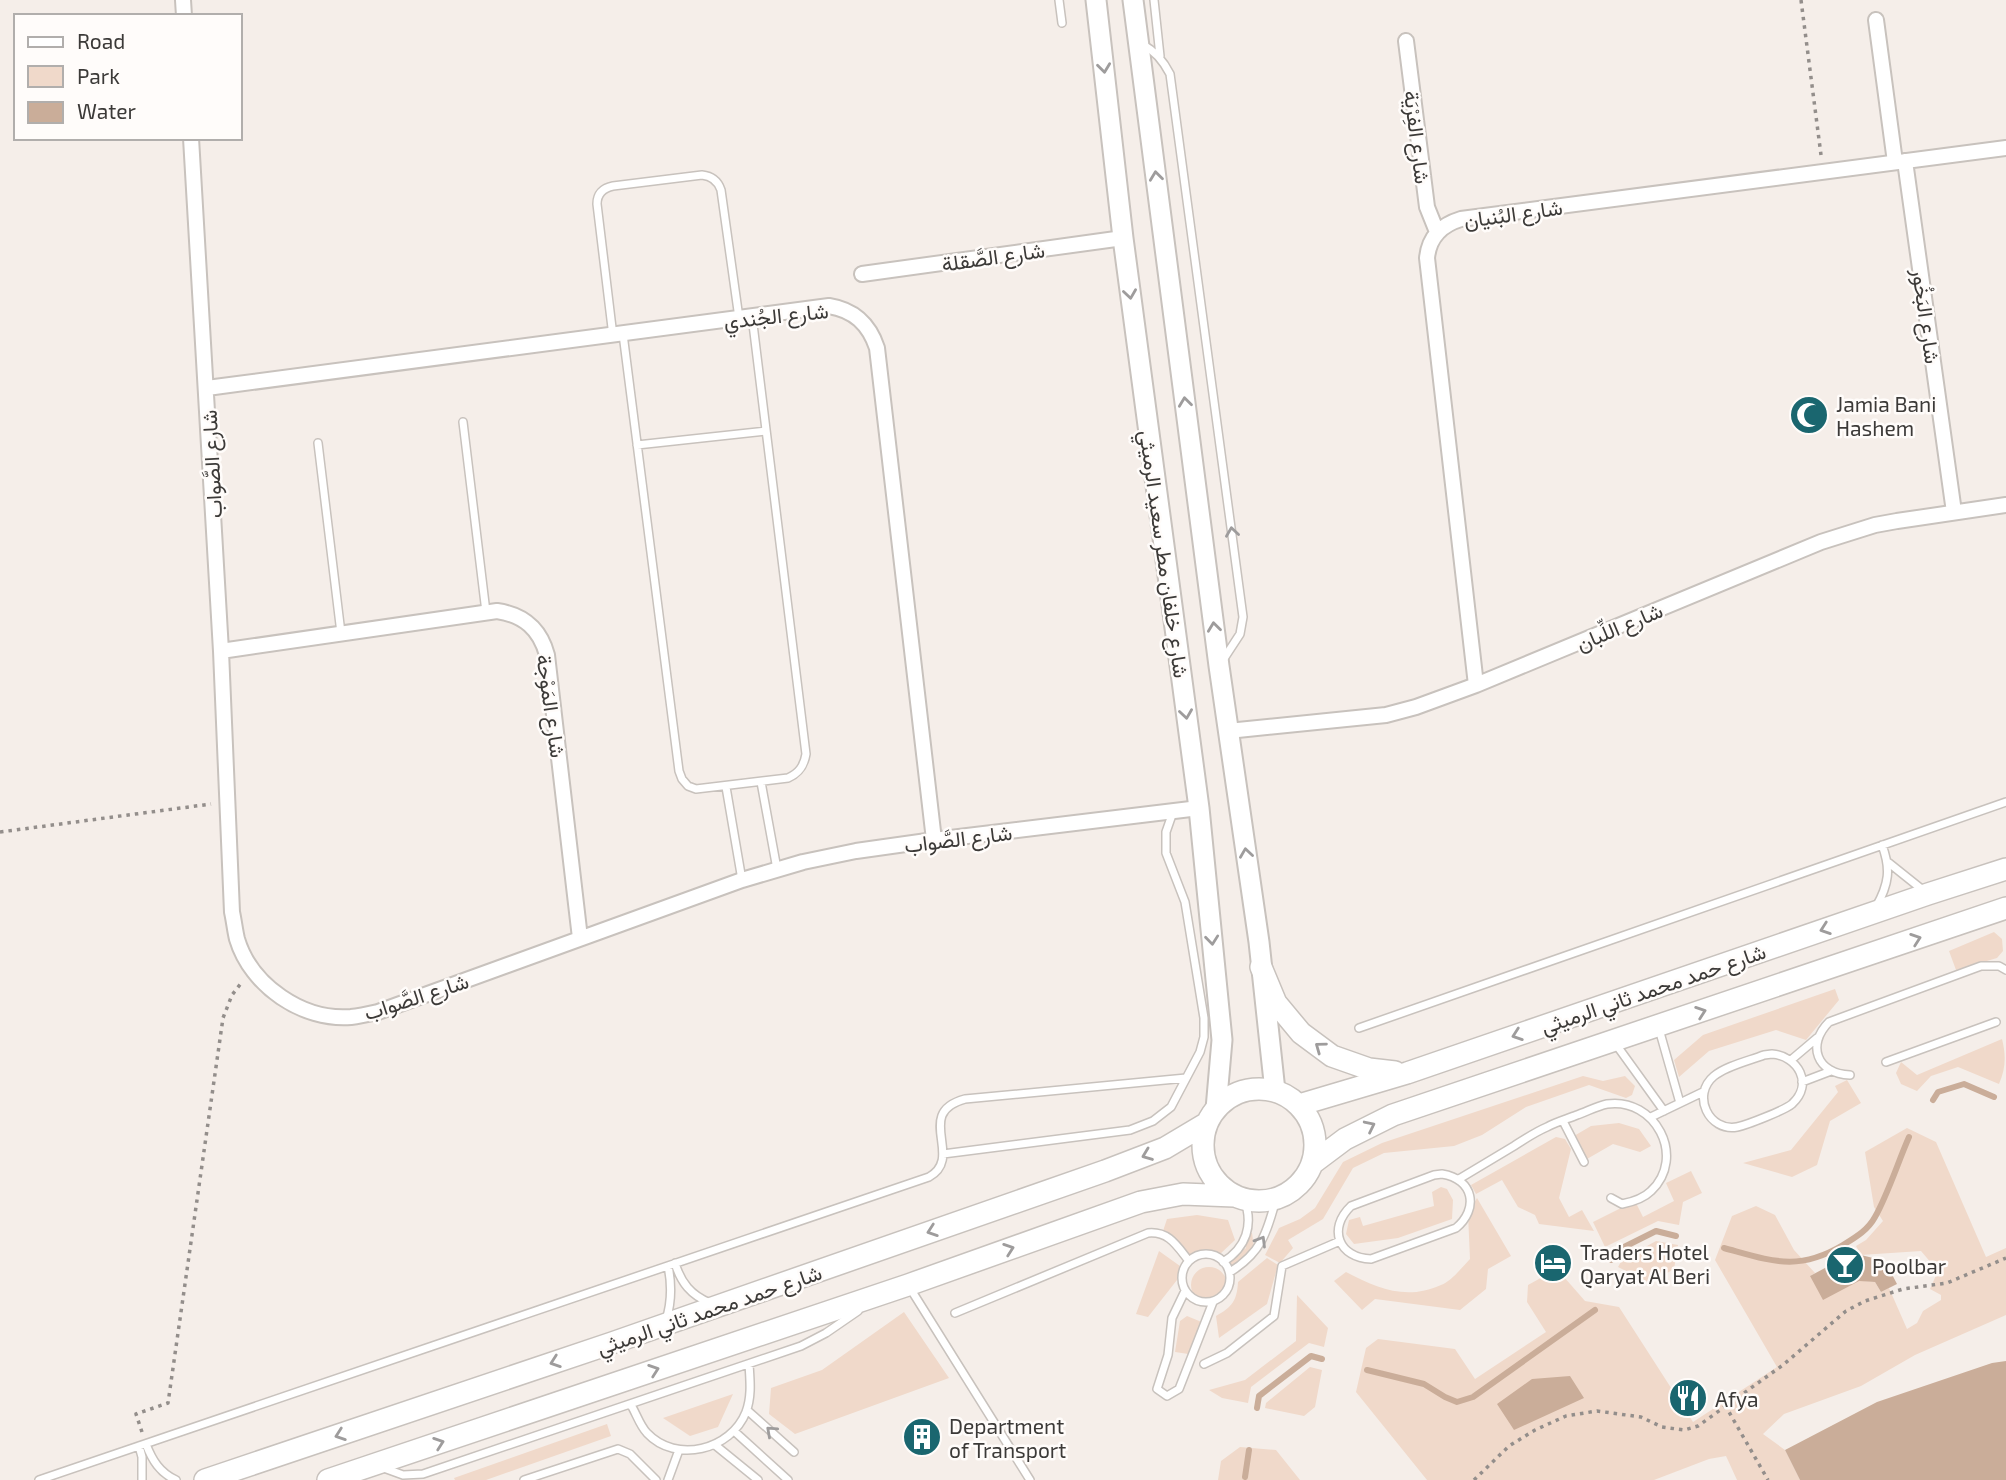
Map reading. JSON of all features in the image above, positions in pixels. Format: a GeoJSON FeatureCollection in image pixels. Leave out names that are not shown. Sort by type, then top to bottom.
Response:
{"type":"FeatureCollection","features":[{"type":"Feature","properties":{"kind":"main road","name":"شارع حمد محمد ثاني الرميثي"},"geometry":{"type":"LineString","coordinates":[[1299,1105],[1407,1073],[2006,869]]}},
{"type":"Feature","properties":{"kind":"main road","name":"شارع حمد محمد ثاني الرميثي"},"geometry":{"type":"LineString","coordinates":[[1313,1163],[1345,1139],[1394,1115],[1999,913]]}},
{"type":"Feature","properties":{"kind":"main road"},"geometry":{"type":"LineString","coordinates":[[1261,967],[1276,1003],[1301,1033],[1332,1056],[1369,1069],[1407,1073]]}},
{"type":"Feature","properties":{"kind":"main road"},"geometry":{"type":"LineString","coordinates":[[1259,1088],[1275,1091],[1288,1096],[1309,1118],[1315,1132],[1313,1163],[1306,1178],[1295,1190],[1276,1199],[1266,1202],[1239,1198],[1220,1186],[1210,1173],[1204,1157],[1203,1140],[1212,1116],[1228,1098],[1259,1088]]}},
{"type":"Feature","properties":{"kind":"main road","name":"شارع حمد محمد ثاني الرميثي"},"geometry":{"type":"LineString","coordinates":[[205,1480],[663,1325],[1105,1171],[1165,1148],[1212,1116]]}},
{"type":"Feature","properties":{"kind":"main road","name":"شارع حمد محمد ثاني الرميثي"},"geometry":{"type":"LineString","coordinates":[[328,1480],[908,1284],[1141,1202],[1183,1194],[1239,1198]]}},
{"type":"Feature","properties":{"kind":"street","name":"شارع خلفان مطر سعيد الرميثي"},"geometry":{"type":"LineString","coordinates":[[1096,0],[1123,238],[1199,808],[1222,1040],[1212,1116]]}},
{"type":"Feature","properties":{"kind":"street","name":"شارع خلفان مطر سعيد الرميثي"},"geometry":{"type":"LineString","coordinates":[[1133,0],[1219,666],[1259,942],[1275,1091]]}},
{"type":"Feature","properties":{"kind":"street","name":"شارع البَخُور"},"geometry":{"type":"LineString","coordinates":[[1875,20],[1900,162],[1954,512]]}},
{"type":"Feature","properties":{"kind":"street","name":"شارع الفِرْيَة"},"geometry":{"type":"LineString","coordinates":[[1406,41],[1427,207],[1437,232]]}},
{"type":"Feature","properties":{"kind":"street","name":"شارع الصَّواب"},"geometry":{"type":"LineString","coordinates":[[191,140],[221,651],[232,912],[238,941],[255,972],[270,989],[294,1005],[321,1015],[350,1017],[378,1012],[742,880],[829,856],[934,840],[1199,808]]}},
{"type":"Feature","properties":{"kind":"street","name":"شارع البُنيان"},"geometry":{"type":"LineString","coordinates":[[1476,685],[1427,258],[1428,249],[1437,232],[1461,219],[2006,148]]}},
{"type":"Feature","properties":{"kind":"street","name":"شارع الصَّقلة"},"geometry":{"type":"LineString","coordinates":[[862,274],[1123,238]]}},
{"type":"Feature","properties":{"kind":"street","name":"شارع الجُندي"},"geometry":{"type":"LineString","coordinates":[[207,388],[829,306],[858,317],[868,327],[877,348],[934,840]]}},
{"type":"Feature","properties":{"kind":"street","name":"شارع اللِّبان"},"geometry":{"type":"LineString","coordinates":[[1228,731],[1386,715],[1416,707],[1476,685],[1821,542],[1875,525],[2006,505]]}},
{"type":"Feature","properties":{"kind":"street","name":"شارع المَوْجة"},"geometry":{"type":"LineString","coordinates":[[221,651],[497,611],[517,615],[534,628],[544,645],[580,938]]}},
{"type":"Feature","properties":{"kind":"lane"},"geometry":{"type":"LineString","coordinates":[[1059,0],[1062,23]]}},
{"type":"Feature","properties":{"kind":"lane"},"geometry":{"type":"LineString","coordinates":[[1154,0],[1160,57]]}},
{"type":"Feature","properties":{"kind":"lane"},"geometry":{"type":"LineString","coordinates":[[1139,43],[1153,50],[1170,74],[1243,617],[1240,634],[1219,666]]}},
{"type":"Feature","properties":{"kind":"lane"},"geometry":{"type":"LineString","coordinates":[[702,175],[716,181],[721,190],[745,317],[766,431],[806,754],[805,762],[795,775],[788,778],[696,789],[688,786],[679,771],[637,445],[597,204],[599,194],[607,187],[702,175]]}},
{"type":"Feature","properties":{"kind":"lane"},"geometry":{"type":"LineString","coordinates":[[463,422],[486,612]]}},
{"type":"Feature","properties":{"kind":"lane"},"geometry":{"type":"LineString","coordinates":[[637,445],[766,431]]}},
{"type":"Feature","properties":{"kind":"lane"},"geometry":{"type":"LineString","coordinates":[[318,443],[341,634]]}},
{"type":"Feature","properties":{"kind":"lane"},"geometry":{"type":"LineString","coordinates":[[761,782],[777,869]]}},
{"type":"Feature","properties":{"kind":"lane"},"geometry":{"type":"LineString","coordinates":[[726,787],[742,880]]}},
{"type":"Feature","properties":{"kind":"lane"},"geometry":{"type":"LineString","coordinates":[[1359,1028],[2006,803]]}},
{"type":"Feature","properties":{"kind":"lane"},"geometry":{"type":"LineString","coordinates":[[943,1154],[1130,1130],[1153,1121],[1171,1107],[1202,1045],[1204,1018],[1185,902],[1166,853],[1166,832],[1173,812]]}},
{"type":"Feature","properties":{"kind":"lane"},"geometry":{"type":"LineString","coordinates":[[1882,845],[1889,863],[1907,880],[1928,894]]}},
{"type":"Feature","properties":{"kind":"lane"},"geometry":{"type":"LineString","coordinates":[[1873,913],[1884,889],[1889,863]]}},
{"type":"Feature","properties":{"kind":"lane"},"geometry":{"type":"LineString","coordinates":[[1850,1075],[1831,1071],[1818,1057],[1818,1037],[1829,1022],[1981,966],[2006,970]]}},
{"type":"Feature","properties":{"kind":"lane"},"geometry":{"type":"LineString","coordinates":[[1886,1062],[1996,1022]]}},
{"type":"Feature","properties":{"kind":"lane"},"geometry":{"type":"LineString","coordinates":[[1658,1026],[1680,1103]]}},
{"type":"Feature","properties":{"kind":"lane"},"geometry":{"type":"LineString","coordinates":[[1791,1060],[1818,1037]]}},
{"type":"Feature","properties":{"kind":"lane"},"geometry":{"type":"LineString","coordinates":[[1614,1042],[1664,1111]]}},
{"type":"Feature","properties":{"kind":"lane"},"geometry":{"type":"LineString","coordinates":[[1651,1117],[1703,1091],[1714,1076],[1764,1055],[1781,1054],[1791,1060],[1801,1073],[1801,1092],[1789,1107],[1738,1127],[1719,1125],[1711,1119],[1705,1111],[1703,1091]]}},
{"type":"Feature","properties":{"kind":"lane"},"geometry":{"type":"LineString","coordinates":[[1802,1082],[1831,1071]]}},
{"type":"Feature","properties":{"kind":"lane"},"geometry":{"type":"LineString","coordinates":[[39,1480],[929,1177],[940,1168],[943,1154],[939,1119],[948,1106],[956,1101],[1186,1078]]}},
{"type":"Feature","properties":{"kind":"lane"},"geometry":{"type":"LineString","coordinates":[[1459,1179],[1544,1128],[1605,1104],[1621,1104],[1637,1108],[1651,1117],[1661,1130],[1666,1146],[1666,1162],[1661,1178],[1651,1191],[1622,1205],[1611,1198]]}},
{"type":"Feature","properties":{"kind":"lane"},"geometry":{"type":"LineString","coordinates":[[1563,1121],[1584,1162]]}},
{"type":"Feature","properties":{"kind":"lane"},"geometry":{"type":"LineString","coordinates":[[1434,1175],[1451,1175],[1459,1179],[1465,1185],[1471,1204],[1468,1214],[1456,1228],[1371,1259],[1353,1255],[1340,1241],[1339,1222],[1351,1206],[1434,1175]]}},
{"type":"Feature","properties":{"kind":"lane"},"geometry":{"type":"LineString","coordinates":[[1223,1262],[1237,1252],[1246,1237],[1249,1218],[1239,1198]]}},
{"type":"Feature","properties":{"kind":"lane"},"geometry":{"type":"LineString","coordinates":[[1230,1272],[1249,1258],[1263,1240],[1276,1199]]}},
{"type":"Feature","properties":{"kind":"lane"},"geometry":{"type":"LineString","coordinates":[[955,1313],[1149,1233],[1168,1237],[1189,1261]]}},
{"type":"Feature","properties":{"kind":"lane"},"geometry":{"type":"LineString","coordinates":[[1204,1364],[1227,1353],[1274,1316],[1282,1266],[1340,1241]]}},
{"type":"Feature","properties":{"kind":"lane"},"geometry":{"type":"LineString","coordinates":[[1185,1291],[1172,1318],[1168,1355],[1157,1389],[1167,1396],[1179,1389],[1213,1302],[1225,1294],[1230,1280],[1230,1272],[1223,1262],[1213,1255],[1196,1256],[1189,1261],[1182,1275],[1182,1283],[1190,1297],[1198,1301],[1213,1302]]}},
{"type":"Feature","properties":{"kind":"lane"},"geometry":{"type":"LineString","coordinates":[[671,1264],[691,1293],[720,1305]]}},
{"type":"Feature","properties":{"kind":"lane"},"geometry":{"type":"LineString","coordinates":[[663,1325],[671,1302],[671,1264]]}},
{"type":"Feature","properties":{"kind":"lane"},"geometry":{"type":"LineString","coordinates":[[908,1284],[1030,1480]]}},
{"type":"Feature","properties":{"kind":"lane"},"geometry":{"type":"LineString","coordinates":[[374,1464],[403,1475],[423,1474],[631,1405],[801,1346],[826,1334],[884,1291]]}},
{"type":"Feature","properties":{"kind":"lane"},"geometry":{"type":"LineString","coordinates":[[631,1405],[646,1433],[662,1444],[680,1450],[697,1450],[715,1445],[734,1432],[747,1410],[751,1394],[749,1364]]}},
{"type":"Feature","properties":{"kind":"lane"},"geometry":{"type":"LineString","coordinates":[[747,1410],[794,1452]]}},
{"type":"Feature","properties":{"kind":"lane"},"geometry":{"type":"LineString","coordinates":[[734,1432],[788,1480]]}},
{"type":"Feature","properties":{"kind":"lane"},"geometry":{"type":"LineString","coordinates":[[142,1480],[143,1445]]}},
{"type":"Feature","properties":{"kind":"lane"},"geometry":{"type":"LineString","coordinates":[[143,1445],[155,1464],[176,1480]]}},
{"type":"Feature","properties":{"kind":"lane"},"geometry":{"type":"LineString","coordinates":[[715,1445],[758,1480]]}},
{"type":"Feature","properties":{"kind":"lane"},"geometry":{"type":"LineString","coordinates":[[524,1480],[618,1449],[630,1454],[656,1480]]}},
{"type":"Feature","properties":{"kind":"lane"},"geometry":{"type":"LineString","coordinates":[[668,1480],[680,1450]]}},
{"type":"Feature","properties":{"kind":"lane"},"geometry":{"type":"LineString","coordinates":[[423,1474],[430,1480]]}},
{"type":"Feature","properties":{"kind":"path"},"geometry":{"type":"LineString","coordinates":[[1801,0],[1823,171]]}},
{"type":"Feature","properties":{"kind":"path"},"geometry":{"type":"LineString","coordinates":[[0,832],[227,802]]}},
{"type":"Feature","properties":{"kind":"path"},"geometry":{"type":"LineString","coordinates":[[143,1445],[136,1414],[168,1403],[223,1018],[232,995],[255,972]]}},
{"type":"Feature","properties":{"kind":"path"},"geometry":{"type":"LineString","coordinates":[[1474,1480],[1509,1447],[1535,1430],[1566,1416],[1597,1411],[1641,1417],[1662,1427],[1684,1430],[1698,1426],[1783,1365],[1846,1311],[1865,1301],[1903,1289],[1947,1283],[2006,1258]]}},
{"type":"Feature","properties":{"kind":"path"},"geometry":{"type":"LineString","coordinates":[[1725,1405],[1768,1480]]}},
{"type":"Feature","properties":{"kind":"green space"},"geometry":{"type":"Polygon","coordinates":[[[1994,932],[2002,939],[2003,951],[1997,958],[1956,970],[1949,951],[1994,932]]]}},
{"type":"Feature","properties":{"kind":"green space"},"geometry":{"type":"Polygon","coordinates":[[[1835,989],[1839,1000],[1806,1040],[1776,1030],[1709,1051],[1679,1077],[1674,1060],[1703,1035],[1835,989]]]}},
{"type":"Feature","properties":{"kind":"green space"},"geometry":{"type":"Polygon","coordinates":[[[2002,1039],[2005,1062],[1999,1084],[1958,1067],[1931,1076],[1917,1091],[1901,1084],[1896,1073],[1901,1062],[1917,1075],[2002,1039]]]}},
{"type":"Feature","properties":{"kind":"green space"},"geometry":{"type":"Polygon","coordinates":[[[1583,1076],[1603,1081],[1625,1076],[1635,1086],[1632,1095],[1626,1098],[1589,1085],[1526,1107],[1482,1135],[1454,1146],[1384,1153],[1353,1168],[1323,1219],[1288,1240],[1293,1248],[1280,1263],[1265,1255],[1279,1228],[1300,1219],[1315,1208],[1343,1162],[1382,1143],[1583,1076]]]}},
{"type":"Feature","properties":{"kind":"green space"},"geometry":{"type":"Polygon","coordinates":[[[1847,1080],[1861,1103],[1830,1121],[1817,1165],[1792,1177],[1743,1163],[1791,1150],[1838,1092],[1835,1086],[1847,1080]]]}},
{"type":"Feature","properties":{"kind":"green space"},"geometry":{"type":"Polygon","coordinates":[[[1619,1123],[1639,1129],[1651,1146],[1640,1152],[1613,1144],[1587,1159],[1574,1136],[1591,1126],[1619,1123]]]}},
{"type":"Feature","properties":{"kind":"green space"},"geometry":{"type":"Polygon","coordinates":[[[1907,1128],[1936,1142],[1986,1257],[2006,1248],[2006,1315],[1915,1355],[1861,1386],[1784,1414],[1763,1434],[1785,1450],[1800,1480],[1737,1480],[1726,1456],[1709,1459],[1654,1480],[1427,1480],[1356,1392],[1366,1348],[1378,1339],[1455,1349],[1475,1379],[1546,1332],[1527,1302],[1528,1285],[1557,1269],[1585,1301],[1619,1307],[1693,1422],[1777,1367],[1715,1260],[1732,1216],[1756,1206],[1775,1215],[1794,1250],[1815,1273],[1810,1276],[1875,1282],[1881,1292],[1889,1288],[1907,1329],[1917,1323],[1923,1311],[1941,1300],[1941,1295],[1930,1289],[1938,1271],[1921,1251],[1861,1255],[1856,1246],[1866,1240],[1883,1221],[1874,1207],[1865,1152],[1907,1128]]]}},
{"type":"Feature","properties":{"kind":"green space"},"geometry":{"type":"Polygon","coordinates":[[[1556,1137],[1565,1139],[1571,1149],[1559,1198],[1569,1217],[1582,1210],[1594,1231],[1539,1224],[1535,1215],[1518,1207],[1502,1180],[1476,1194],[1471,1185],[1556,1137]]]}},
{"type":"Feature","properties":{"kind":"green space"},"geometry":{"type":"Polygon","coordinates":[[[1691,1171],[1702,1193],[1683,1202],[1679,1225],[1658,1221],[1605,1247],[1593,1222],[1635,1201],[1643,1217],[1674,1201],[1666,1183],[1691,1171]]]}},
{"type":"Feature","properties":{"kind":"green space"},"geometry":{"type":"Polygon","coordinates":[[[1441,1187],[1447,1189],[1453,1200],[1452,1219],[1398,1238],[1354,1244],[1346,1234],[1349,1220],[1360,1217],[1363,1226],[1434,1206],[1432,1192],[1441,1187]]]}},
{"type":"Feature","properties":{"kind":"green space"},"geometry":{"type":"Polygon","coordinates":[[[1477,1198],[1511,1256],[1488,1269],[1486,1289],[1460,1310],[1375,1299],[1362,1310],[1334,1281],[1346,1272],[1380,1287],[1404,1292],[1428,1290],[1445,1283],[1470,1259],[1468,1214],[1477,1198]]]}},
{"type":"Feature","properties":{"kind":"green space"},"geometry":{"type":"Polygon","coordinates":[[[1197,1215],[1228,1220],[1235,1240],[1219,1255],[1205,1252],[1193,1257],[1162,1234],[1167,1219],[1197,1215]]]}},
{"type":"Feature","properties":{"kind":"green space"},"geometry":{"type":"Polygon","coordinates":[[[1244,1233],[1252,1233],[1255,1255],[1235,1271],[1228,1261],[1246,1248],[1244,1233]]]}},
{"type":"Feature","properties":{"kind":"green space"},"geometry":{"type":"Polygon","coordinates":[[[1656,1241],[1678,1245],[1674,1269],[1650,1283],[1618,1267],[1622,1260],[1656,1241]]]}},
{"type":"Feature","properties":{"kind":"green space"},"geometry":{"type":"Polygon","coordinates":[[[1159,1251],[1180,1266],[1177,1280],[1148,1317],[1136,1314],[1159,1251]]]}},
{"type":"Feature","properties":{"kind":"green space"},"geometry":{"type":"Polygon","coordinates":[[[1267,1258],[1278,1265],[1267,1304],[1219,1338],[1216,1316],[1233,1303],[1238,1282],[1267,1258]]]}},
{"type":"Feature","properties":{"kind":"green space"},"geometry":{"type":"Polygon","coordinates":[[[1209,1267],[1221,1273],[1227,1285],[1221,1297],[1209,1303],[1197,1297],[1191,1285],[1197,1273],[1209,1267]]]}},
{"type":"Feature","properties":{"kind":"green space"},"geometry":{"type":"Polygon","coordinates":[[[1297,1295],[1328,1328],[1324,1347],[1309,1343],[1251,1387],[1248,1403],[1222,1398],[1209,1390],[1245,1380],[1296,1341],[1297,1295]]]}},
{"type":"Feature","properties":{"kind":"green space"},"geometry":{"type":"Polygon","coordinates":[[[904,1312],[949,1378],[795,1434],[769,1414],[771,1388],[822,1370],[904,1312]]]}},
{"type":"Feature","properties":{"kind":"green space"},"geometry":{"type":"Polygon","coordinates":[[[1187,1316],[1204,1323],[1195,1355],[1175,1352],[1180,1321],[1187,1316]]]}},
{"type":"Feature","properties":{"kind":"green space"},"geometry":{"type":"Polygon","coordinates":[[[1310,1367],[1322,1370],[1315,1407],[1304,1416],[1265,1408],[1266,1403],[1310,1367]]]}},
{"type":"Feature","properties":{"kind":"green space"},"geometry":{"type":"Polygon","coordinates":[[[733,1394],[718,1427],[690,1436],[663,1418],[733,1394]]]}},
{"type":"Feature","properties":{"kind":"green space"},"geometry":{"type":"Polygon","coordinates":[[[607,1424],[611,1436],[486,1480],[454,1478],[607,1424]]]}},
{"type":"Feature","properties":{"kind":"green space"},"geometry":{"type":"Polygon","coordinates":[[[1240,1447],[1276,1450],[1300,1480],[1218,1480],[1221,1461],[1240,1447]]]}},
{"type":"Feature","properties":{"kind":"water"},"geometry":{"type":"Polygon","coordinates":[[[1853,1253],[1885,1261],[1897,1284],[1881,1292],[1875,1282],[1859,1281],[1823,1300],[1810,1276],[1853,1253]]]}},
{"type":"Feature","properties":{"kind":"water"},"geometry":{"type":"Polygon","coordinates":[[[2006,1361],[2006,1480],[1800,1480],[1785,1450],[1877,1402],[1992,1363],[2006,1361]]]}},
{"type":"Feature","properties":{"kind":"water"},"geometry":{"type":"Polygon","coordinates":[[[1570,1376],[1584,1398],[1514,1430],[1497,1404],[1532,1379],[1570,1376]]]}},
{"type":"Feature","properties":{"kind":"waterway"},"geometry":{"type":"LineString","coordinates":[[1933,1100],[1938,1092],[1964,1084],[1994,1097]]}},
{"type":"Feature","properties":{"kind":"waterway"},"geometry":{"type":"LineString","coordinates":[[1724,1248],[1785,1262],[1812,1259],[1843,1245],[1872,1222],[1909,1137]]}},
{"type":"Feature","properties":{"kind":"waterway"},"geometry":{"type":"LineString","coordinates":[[1611,1260],[1614,1252],[1656,1231],[1676,1236]]}},
{"type":"Feature","properties":{"kind":"waterway"},"geometry":{"type":"LineString","coordinates":[[1367,1370],[1424,1384],[1457,1402],[1473,1397],[1595,1310]]}},
{"type":"Feature","properties":{"kind":"waterway"},"geometry":{"type":"LineString","coordinates":[[1257,1408],[1259,1396],[1311,1356],[1322,1359]]}},
{"type":"Feature","properties":{"kind":"waterway"},"geometry":{"type":"LineString","coordinates":[[1245,1477],[1249,1450]]}},
{"type":"Feature","properties":{"kind":"place","name":"Jamia Bani Hashem"},"geometry":{"type":"Point","coordinates":[1809,415]}},
{"type":"Feature","properties":{"kind":"place","name":"Traders Hotel Qaryat Al Beri"},"geometry":{"type":"Point","coordinates":[1553,1263]}},
{"type":"Feature","properties":{"kind":"place","name":"Poolbar"},"geometry":{"type":"Point","coordinates":[1845,1265]}},
{"type":"Feature","properties":{"kind":"place","name":"Afya"},"geometry":{"type":"Point","coordinates":[1688,1398]}},
{"type":"Feature","properties":{"kind":"place","name":"Department of Transport"},"geometry":{"type":"Point","coordinates":[922,1437]}}]}
